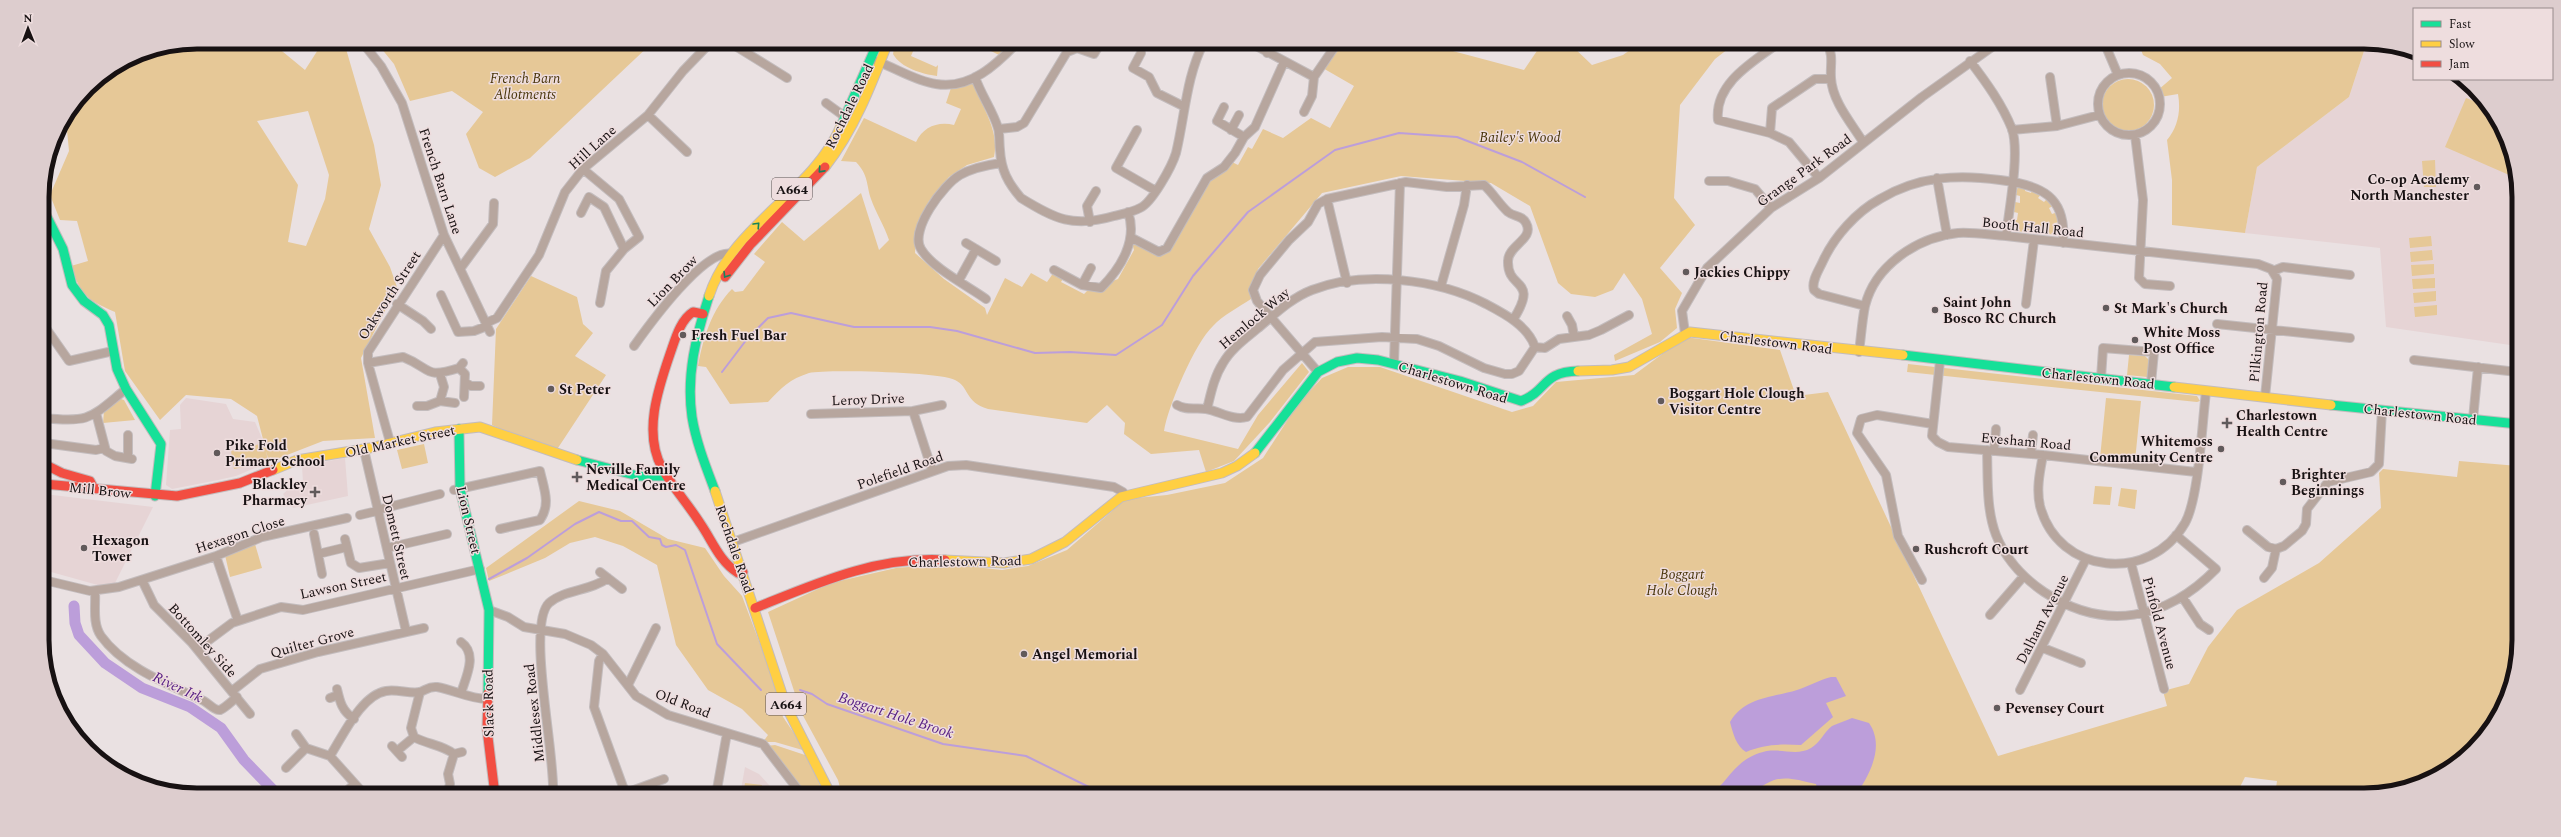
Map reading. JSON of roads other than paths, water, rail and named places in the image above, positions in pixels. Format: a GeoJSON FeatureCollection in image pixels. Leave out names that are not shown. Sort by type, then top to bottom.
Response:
{"type":"FeatureCollection","features":[{"type":"Feature","properties":{"kind":"street","name":"French Barn Lane"},"geometry":{"type":"LineString","coordinates":[[368,49],[381,66],[402,103],[444,235],[488,327]]}},
{"type":"Feature","properties":{"kind":"street","name":"Hill Lane"},"geometry":{"type":"LineString","coordinates":[[441,295],[458,332],[474,331],[488,327],[497,318],[539,256],[565,192],[583,169],[648,115],[683,71],[704,49]]}},
{"type":"Feature","properties":{"kind":"street"},"geometry":{"type":"LineString","coordinates":[[740,49],[787,78]]}},
{"type":"Feature","properties":{"kind":"street","name":"Rochdale Road"},"geometry":{"type":"LineString","coordinates":[[710,295],[719,286],[740,257],[832,158],[854,123],[876,61],[879,49]]}},
{"type":"Feature","properties":{"kind":"street"},"geometry":{"type":"LineString","coordinates":[[876,61],[936,84],[959,82],[975,77],[990,69],[1011,49]]}},
{"type":"Feature","properties":{"kind":"street"},"geometry":{"type":"LineString","coordinates":[[999,129],[1017,127],[1024,123],[1067,52],[1074,49]]}},
{"type":"Feature","properties":{"kind":"street"},"geometry":{"type":"LineString","coordinates":[[1080,49],[1094,54],[1097,49]]}},
{"type":"Feature","properties":{"kind":"street"},"geometry":{"type":"LineString","coordinates":[[975,77],[982,98],[999,129],[1001,163],[1009,183],[1020,198],[1044,212],[1066,222],[1090,222],[1140,209],[1150,201],[1175,155],[1183,106],[1202,49]]}},
{"type":"Feature","properties":{"kind":"street"},"geometry":{"type":"LineString","coordinates":[[1260,49],[1314,77]]}},
{"type":"Feature","properties":{"kind":"street"},"geometry":{"type":"LineString","coordinates":[[1267,53],[1270,49]]}},
{"type":"Feature","properties":{"kind":"street"},"geometry":{"type":"LineString","coordinates":[[1304,112],[1312,96],[1314,77],[1333,49]]}},
{"type":"Feature","properties":{"kind":"street"},"geometry":{"type":"LineString","coordinates":[[1771,49],[1731,79],[1717,109],[1718,120],[1770,133],[1789,142],[1819,178]]}},
{"type":"Feature","properties":{"kind":"street"},"geometry":{"type":"LineString","coordinates":[[1830,49],[1833,55],[1831,79],[1837,98],[1863,142]]}},
{"type":"Feature","properties":{"kind":"street","name":"Grange Park Road"},"geometry":{"type":"LineString","coordinates":[[1685,333],[1682,311],[1707,268],[1771,208],[1819,178],[1863,142],[1987,49]]}},
{"type":"Feature","properties":{"kind":"street"},"geometry":{"type":"LineString","coordinates":[[2107,49],[2118,75]]}},
{"type":"Feature","properties":{"kind":"street"},"geometry":{"type":"LineString","coordinates":[[1141,53],[1133,68],[1150,77],[1157,93],[1183,106]]}},
{"type":"Feature","properties":{"kind":"street","name":"Rochdale Road"},"geometry":{"type":"LineString","coordinates":[[827,788],[786,706],[733,542],[701,453],[692,416],[691,370],[696,336],[714,280],[730,254],[822,158],[835,140],[845,118],[876,61]]}},
{"type":"Feature","properties":{"kind":"street"},"geometry":{"type":"LineString","coordinates":[[1970,61],[1993,92],[2012,130],[2014,156],[2006,236]]}},
{"type":"Feature","properties":{"kind":"street"},"geometry":{"type":"LineString","coordinates":[[1132,238],[1155,250],[1165,250],[1207,178],[1224,167],[1236,153],[1244,137],[1252,132],[1257,124],[1284,62]]}},
{"type":"Feature","properties":{"kind":"street"},"geometry":{"type":"LineString","coordinates":[[2135,74],[2145,78],[2154,87],[2159,97],[2158,115],[2153,124],[2135,135],[2115,132],[2106,126],[2099,115],[2098,105],[2101,91],[2107,82],[2118,75],[2135,74]]}},
{"type":"Feature","properties":{"kind":"street"},"geometry":{"type":"LineString","coordinates":[[2050,77],[2057,126]]}},
{"type":"Feature","properties":{"kind":"street"},"geometry":{"type":"LineString","coordinates":[[1770,133],[1772,108],[1815,79],[1831,79]]}},
{"type":"Feature","properties":{"kind":"street"},"geometry":{"type":"LineString","coordinates":[[826,103],[854,123]]}},
{"type":"Feature","properties":{"kind":"street"},"geometry":{"type":"LineString","coordinates":[[1224,107],[1216,121],[1244,137]]}},
{"type":"Feature","properties":{"kind":"street"},"geometry":{"type":"LineString","coordinates":[[648,115],[687,152]]}},
{"type":"Feature","properties":{"kind":"street"},"geometry":{"type":"LineString","coordinates":[[1231,130],[1239,115]]}},
{"type":"Feature","properties":{"kind":"street"},"geometry":{"type":"LineString","coordinates":[[2012,130],[2057,126],[2099,115]]}},
{"type":"Feature","properties":{"kind":"street"},"geometry":{"type":"LineString","coordinates":[[1137,130],[1116,168],[1156,191]]}},
{"type":"Feature","properties":{"kind":"street"},"geometry":{"type":"LineString","coordinates":[[2135,135],[2143,200],[2140,252],[2141,282],[2170,286]]}},
{"type":"Feature","properties":{"kind":"street"},"geometry":{"type":"LineString","coordinates":[[986,298],[959,280],[921,250],[919,238],[924,221],[937,197],[949,183],[960,174],[980,167],[1001,163]]}},
{"type":"Feature","properties":{"kind":"street"},"geometry":{"type":"LineString","coordinates":[[583,169],[619,199],[639,237],[624,249],[606,271],[600,303]]}},
{"type":"Feature","properties":{"kind":"street"},"geometry":{"type":"LineString","coordinates":[[1865,306],[1819,294],[1814,290],[1814,281],[1825,256],[1837,238],[1866,207],[1898,190],[1937,178],[1974,176],[2012,181],[2039,188],[2053,199],[2061,217],[2063,243]]}},
{"type":"Feature","properties":{"kind":"street"},"geometry":{"type":"LineString","coordinates":[[1937,178],[1947,235]]}},
{"type":"Feature","properties":{"kind":"street"},"geometry":{"type":"LineString","coordinates":[[1709,181],[1728,181],[1755,189],[1771,208]]}},
{"type":"Feature","properties":{"kind":"street"},"geometry":{"type":"LineString","coordinates":[[1394,363],[1400,183]]}},
{"type":"Feature","properties":{"kind":"street"},"geometry":{"type":"LineString","coordinates":[[1318,372],[1300,353],[1254,296],[1253,290],[1260,275],[1289,240],[1308,222],[1318,204],[1327,199],[1400,183],[1447,187],[1484,185],[1507,211],[1522,218],[1528,228],[1526,235],[1509,253],[1508,260],[1510,271],[1525,294],[1524,301],[1513,320]]}},
{"type":"Feature","properties":{"kind":"street"},"geometry":{"type":"LineString","coordinates":[[1441,286],[1464,205],[1467,185]]}},
{"type":"Feature","properties":{"kind":"street"},"geometry":{"type":"LineString","coordinates":[[1090,222],[1087,206],[1096,191]]}},
{"type":"Feature","properties":{"kind":"street"},"geometry":{"type":"LineString","coordinates":[[581,213],[590,197],[604,207],[624,249]]}},
{"type":"Feature","properties":{"kind":"street"},"geometry":{"type":"LineString","coordinates":[[1327,199],[1347,282]]}},
{"type":"Feature","properties":{"kind":"street"},"geometry":{"type":"LineString","coordinates":[[460,269],[493,224],[494,203]]}},
{"type":"Feature","properties":{"kind":"street"},"geometry":{"type":"LineString","coordinates":[[1054,270],[1082,285],[1101,288],[1110,280],[1120,265],[1132,238],[1132,223],[1128,212]]}},
{"type":"Feature","properties":{"kind":"street"},"geometry":{"type":"LineString","coordinates":[[49,220],[63,248],[72,285],[84,301],[106,320],[109,325],[117,369],[126,389],[162,446],[155,496]]}},
{"type":"Feature","properties":{"kind":"street","name":"Booth Hall Road"},"geometry":{"type":"LineString","coordinates":[[1859,352],[1865,306],[1877,280],[1894,260],[1927,240],[1947,235],[1972,233],[2006,236],[2258,264],[2273,271]]}},
{"type":"Feature","properties":{"kind":"street","name":"Oakworth Street"},"geometry":{"type":"LineString","coordinates":[[390,442],[368,363],[368,352],[397,304],[444,235]]}},
{"type":"Feature","properties":{"kind":"street"},"geometry":{"type":"LineString","coordinates":[[2026,304],[2034,240]]}},
{"type":"Feature","properties":{"kind":"street"},"geometry":{"type":"LineString","coordinates":[[966,243],[996,261]]}},
{"type":"Feature","properties":{"kind":"street"},"geometry":{"type":"LineString","coordinates":[[959,280],[976,249]]}},
{"type":"Feature","properties":{"kind":"street","name":"Lion Brow"},"geometry":{"type":"LineString","coordinates":[[634,346],[663,306],[711,260],[721,254],[730,254]]}},
{"type":"Feature","properties":{"kind":"street"},"geometry":{"type":"LineString","coordinates":[[730,254],[740,257]]}},
{"type":"Feature","properties":{"kind":"street"},"geometry":{"type":"LineString","coordinates":[[2273,271],[2283,267],[2350,275]]}},
{"type":"Feature","properties":{"kind":"street"},"geometry":{"type":"LineString","coordinates":[[1082,285],[1091,268]]}},
{"type":"Feature","properties":{"kind":"street","name":"Pilkington Road"},"geometry":{"type":"LineString","coordinates":[[2265,397],[2273,330],[2276,279],[2273,271]]}},
{"type":"Feature","properties":{"kind":"street","name":"Hemlock Way"},"geometry":{"type":"LineString","coordinates":[[1207,409],[1217,374],[1223,362],[1233,350],[1294,299],[1311,291],[1347,282],[1397,280],[1441,286],[1476,299],[1513,320],[1532,338],[1535,347]]}},
{"type":"Feature","properties":{"kind":"street"},"geometry":{"type":"LineString","coordinates":[[397,304],[423,321],[431,329]]}},
{"type":"Feature","properties":{"kind":"street"},"geometry":{"type":"LineString","coordinates":[[703,314],[693,312],[688,315],[676,335],[668,358],[655,415],[653,445],[667,476],[729,567],[738,573],[743,572]]}},
{"type":"Feature","properties":{"kind":"street"},"geometry":{"type":"LineString","coordinates":[[1178,405],[1187,409],[1207,409],[1232,417],[1247,416],[1283,370],[1300,353],[1315,342],[1395,337],[1428,341],[1484,368],[1505,374],[1512,374],[1519,371],[1535,347],[1545,348],[1559,339],[1589,335],[1614,319],[1629,315]]}},
{"type":"Feature","properties":{"kind":"street"},"geometry":{"type":"LineString","coordinates":[[1567,316],[1572,325],[1574,336]]}},
{"type":"Feature","properties":{"kind":"street"},"geometry":{"type":"LineString","coordinates":[[2216,324],[2350,338]]}},
{"type":"Feature","properties":{"kind":"street"},"geometry":{"type":"LineString","coordinates":[[49,333],[69,361],[113,352]]}},
{"type":"Feature","properties":{"kind":"street","name":"Charlestown Road"},"geometry":{"type":"LineString","coordinates":[[754,608],[831,577],[881,565],[918,559],[1008,563],[1033,558],[1067,542],[1108,506],[1125,496],[1212,479],[1238,467],[1252,457],[1318,372],[1336,362],[1357,358],[1394,363],[1521,401],[1530,398],[1551,376],[1558,373],[1628,368],[1664,348],[1685,333],[2151,383],[2206,392],[2512,423]]}},
{"type":"Feature","properties":{"kind":"street"},"geometry":{"type":"LineString","coordinates":[[2101,378],[2103,348],[2154,352],[2151,383]]}},
{"type":"Feature","properties":{"kind":"street"},"geometry":{"type":"LineString","coordinates":[[368,363],[403,357],[428,373],[440,374],[461,365],[465,374],[466,383],[464,397]]}},
{"type":"Feature","properties":{"kind":"street"},"geometry":{"type":"LineString","coordinates":[[2414,360],[2512,371]]}},
{"type":"Feature","properties":{"kind":"street","name":"Evesham Road"},"geometry":{"type":"LineString","coordinates":[[1940,361],[1932,436],[1938,442],[1948,447],[2043,454],[2196,472]]}},
{"type":"Feature","properties":{"kind":"street"},"geometry":{"type":"LineString","coordinates":[[2473,419],[2478,367]]}},
{"type":"Feature","properties":{"kind":"street"},"geometry":{"type":"LineString","coordinates":[[440,374],[444,387],[440,401]]}},
{"type":"Feature","properties":{"kind":"street"},"geometry":{"type":"LineString","coordinates":[[466,383],[471,386],[480,386]]}},
{"type":"Feature","properties":{"kind":"street"},"geometry":{"type":"LineString","coordinates":[[49,418],[77,420],[96,414],[126,389]]}},
{"type":"Feature","properties":{"kind":"street"},"geometry":{"type":"LineString","coordinates":[[2043,454],[2038,487],[2040,505],[2047,524],[2064,545],[2086,559],[2106,564],[2131,563],[2156,554],[2176,536],[2186,522],[2196,472],[2206,392]]}},
{"type":"Feature","properties":{"kind":"street"},"geometry":{"type":"LineString","coordinates":[[417,406],[427,406],[440,401],[455,403]]}},
{"type":"Feature","properties":{"kind":"street"},"geometry":{"type":"LineString","coordinates":[[913,411],[942,405]]}},
{"type":"Feature","properties":{"kind":"street"},"geometry":{"type":"LineString","coordinates":[[2247,530],[2268,547],[2276,549],[2284,546],[2302,531],[2306,524],[2307,509],[2328,482],[2371,472],[2379,464],[2382,410]]}},
{"type":"Feature","properties":{"kind":"street","name":"Leroy Drive"},"geometry":{"type":"LineString","coordinates":[[811,414],[913,411],[932,470]]}},
{"type":"Feature","properties":{"kind":"street"},"geometry":{"type":"LineString","coordinates":[[96,414],[104,448],[112,456],[130,458],[128,435]]}},
{"type":"Feature","properties":{"kind":"street"},"geometry":{"type":"LineString","coordinates":[[1922,580],[1898,536],[1886,476],[1857,433],[1861,419],[1876,415],[1933,424]]}},
{"type":"Feature","properties":{"kind":"street","name":"Old Market Street"},"geometry":{"type":"LineString","coordinates":[[155,496],[176,496],[240,483],[297,456],[364,450],[390,442],[459,429],[484,427],[554,454],[586,463],[638,476],[667,476]]}},
{"type":"Feature","properties":{"kind":"street","name":"Lion Street"},"geometry":{"type":"LineString","coordinates":[[459,429],[457,490],[480,569],[489,610]]}},
{"type":"Feature","properties":{"kind":"street"},"geometry":{"type":"LineString","coordinates":[[1996,429],[1991,450],[1988,492],[1994,528],[2003,549],[2023,577],[2065,605],[2088,613],[2117,616],[2144,614],[2183,598],[2199,586],[2216,569],[2176,536]]}},
{"type":"Feature","properties":{"kind":"street"},"geometry":{"type":"LineString","coordinates":[[2031,454],[2033,435]]}},
{"type":"Feature","properties":{"kind":"street"},"geometry":{"type":"LineString","coordinates":[[49,444],[96,450],[104,448]]}},
{"type":"Feature","properties":{"kind":"street","name":"Domett Street"},"geometry":{"type":"LineString","coordinates":[[364,450],[406,631]]}},
{"type":"Feature","properties":{"kind":"street","name":"Polefield Road"},"geometry":{"type":"LineString","coordinates":[[733,542],[822,512],[932,470],[966,465],[1114,487],[1120,490],[1125,496]]}},
{"type":"Feature","properties":{"kind":"street"},"geometry":{"type":"LineString","coordinates":[[49,466],[62,473],[90,481],[93,484],[94,489]]}},
{"type":"Feature","properties":{"kind":"street"},"geometry":{"type":"LineString","coordinates":[[457,490],[540,471],[547,500],[546,510],[540,520],[500,529]]}},
{"type":"Feature","properties":{"kind":"street","name":"Mill Brow"},"geometry":{"type":"LineString","coordinates":[[49,484],[155,496]]}},
{"type":"Feature","properties":{"kind":"street"},"geometry":{"type":"LineString","coordinates":[[360,515],[440,494]]}},
{"type":"Feature","properties":{"kind":"street","name":"Hexagon Close"},"geometry":{"type":"LineString","coordinates":[[95,591],[142,580],[216,556],[262,537],[347,518]]}},
{"type":"Feature","properties":{"kind":"street"},"geometry":{"type":"LineString","coordinates":[[314,534],[322,574]]}},
{"type":"Feature","properties":{"kind":"street"},"geometry":{"type":"LineString","coordinates":[[387,548],[447,534]]}},
{"type":"Feature","properties":{"kind":"street"},"geometry":{"type":"LineString","coordinates":[[318,554],[346,543],[351,563],[359,568],[390,563]]}},
{"type":"Feature","properties":{"kind":"street"},"geometry":{"type":"LineString","coordinates":[[2264,578],[2272,568],[2276,549]]}},
{"type":"Feature","properties":{"kind":"street"},"geometry":{"type":"LineString","coordinates":[[216,556],[238,621]]}},
{"type":"Feature","properties":{"kind":"street","name":"Dalham Avenue"},"geometry":{"type":"LineString","coordinates":[[2020,690],[2065,605],[2086,559]]}},
{"type":"Feature","properties":{"kind":"street","name":"Pinfold Avenue"},"geometry":{"type":"LineString","coordinates":[[2131,563],[2164,689]]}},
{"type":"Feature","properties":{"kind":"street","name":"Lawson Street"},"geometry":{"type":"LineString","coordinates":[[197,649],[227,626],[281,607],[303,610],[396,587],[480,569]]}},
{"type":"Feature","properties":{"kind":"street"},"geometry":{"type":"LineString","coordinates":[[600,572],[622,588]]}},
{"type":"Feature","properties":{"kind":"street"},"geometry":{"type":"LineString","coordinates":[[1990,615],[2023,577]]}},
{"type":"Feature","properties":{"kind":"street","name":"Middlesex Road"},"geometry":{"type":"LineString","coordinates":[[553,788],[552,752],[541,664],[542,616],[550,602],[608,578]]}},
{"type":"Feature","properties":{"kind":"street","name":"Bottomley Side"},"geometry":{"type":"LineString","coordinates":[[142,580],[154,605],[197,649],[250,714]]}},
{"type":"Feature","properties":{"kind":"street"},"geometry":{"type":"LineString","coordinates":[[49,581],[68,587],[95,591]]}},
{"type":"Feature","properties":{"kind":"street","name":"Quilter Grove"},"geometry":{"type":"LineString","coordinates":[[95,591],[96,626],[100,635],[121,655],[163,683],[206,702],[216,710],[220,710],[260,669],[406,631],[424,628]]}},
{"type":"Feature","properties":{"kind":"street"},"geometry":{"type":"LineString","coordinates":[[2183,598],[2200,624],[2209,630]]}},
{"type":"Feature","properties":{"kind":"street","name":"Old Road"},"geometry":{"type":"LineString","coordinates":[[489,610],[508,617],[524,627],[541,629],[571,636],[591,645],[603,654],[640,699],[668,715],[763,744],[797,788]]}},
{"type":"Feature","properties":{"kind":"street","name":"Slack Road"},"geometry":{"type":"LineString","coordinates":[[489,610],[487,729],[494,788]]}},
{"type":"Feature","properties":{"kind":"street"},"geometry":{"type":"LineString","coordinates":[[628,685],[656,628]]}},
{"type":"Feature","properties":{"kind":"street"},"geometry":{"type":"LineString","coordinates":[[461,642],[468,650],[470,668],[461,692]]}},
{"type":"Feature","properties":{"kind":"street"},"geometry":{"type":"LineString","coordinates":[[2043,648],[2081,663]]}},
{"type":"Feature","properties":{"kind":"street"},"geometry":{"type":"LineString","coordinates":[[603,654],[599,660],[594,706],[624,788]]}},
{"type":"Feature","properties":{"kind":"street"},"geometry":{"type":"LineString","coordinates":[[330,756],[354,719],[373,695],[386,691],[420,692],[427,687],[436,686],[461,692],[478,699],[487,699]]}},
{"type":"Feature","properties":{"kind":"street"},"geometry":{"type":"LineString","coordinates":[[420,692],[411,728],[414,737],[424,743],[458,753],[448,774],[450,784],[449,788]]}},
{"type":"Feature","properties":{"kind":"street"},"geometry":{"type":"LineString","coordinates":[[335,694],[346,714],[354,719]]}},
{"type":"Feature","properties":{"kind":"street"},"geometry":{"type":"LineString","coordinates":[[717,788],[727,733]]}},
{"type":"Feature","properties":{"kind":"street"},"geometry":{"type":"LineString","coordinates":[[296,734],[306,748],[330,756],[358,788]]}},
{"type":"Feature","properties":{"kind":"street"},"geometry":{"type":"LineString","coordinates":[[397,751],[414,737]]}},
{"type":"Feature","properties":{"kind":"street"},"geometry":{"type":"LineString","coordinates":[[286,768],[306,748]]}},
{"type":"Feature","properties":{"kind":"street"},"geometry":{"type":"LineString","coordinates":[[641,788],[664,779]]}},
{"type":"Feature","properties":{"kind":"street"},"geometry":{"type":"LineString","coordinates":[[350,788],[354,784]]}},
{"type":"Feature","properties":{"kind":"waterway"},"geometry":{"type":"LineString","coordinates":[[722,372],[747,339],[768,318],[791,313],[854,327],[930,327],[957,331],[1035,353],[1070,352],[1116,355],[1162,325],[1193,276],[1248,212],[1335,150],[1399,133],[1457,137],[1522,162],[1585,197]]}},
{"type":"Feature","properties":{"kind":"waterway","name":"Boggart Hole Brook"},"geometry":{"type":"LineString","coordinates":[[489,579],[527,558],[575,524],[599,512],[621,521],[632,521],[649,537],[660,539],[662,545],[666,547],[676,545],[685,550],[717,644],[761,690]]}},
{"type":"Feature","properties":{"kind":"waterway","name":"River Irk"},"geometry":{"type":"LineString","coordinates":[[74,606],[75,623],[79,635],[105,663],[142,688],[190,707],[221,728],[244,760],[271,788]]}},
{"type":"Feature","properties":{"kind":"waterway","name":"Boggart Hole Brook"},"geometry":{"type":"LineString","coordinates":[[800,690],[812,694],[827,704],[943,744],[1026,756],[1091,788]]}},
{"type":"Feature","properties":{"kind":"place","name":"Co-op Academy North Manchester"},"geometry":{"type":"Point","coordinates":[2477,187]}},
{"type":"Feature","properties":{"kind":"place","name":"Jackies Chippy"},"geometry":{"type":"Point","coordinates":[1686,272]}},
{"type":"Feature","properties":{"kind":"place","name":"St Mark's Church"},"geometry":{"type":"Point","coordinates":[2106,308]}},
{"type":"Feature","properties":{"kind":"place","name":"Saint John Bosco RC Church"},"geometry":{"type":"Point","coordinates":[1935,310]}},
{"type":"Feature","properties":{"kind":"place","name":"Fresh Fuel Bar"},"geometry":{"type":"Point","coordinates":[683,335]}},
{"type":"Feature","properties":{"kind":"place","name":"White Moss Post Office"},"geometry":{"type":"Point","coordinates":[2135,340]}},
{"type":"Feature","properties":{"kind":"place","name":"St Peter"},"geometry":{"type":"Point","coordinates":[551,389]}},
{"type":"Feature","properties":{"kind":"place","name":"Boggart Hole Clough Visitor Centre"},"geometry":{"type":"Point","coordinates":[1661,401]}},
{"type":"Feature","properties":{"kind":"place","name":"Charlestown Health Centre"},"geometry":{"type":"Point","coordinates":[2227,423]}},
{"type":"Feature","properties":{"kind":"place","name":"Whitemoss Community Centre"},"geometry":{"type":"Point","coordinates":[2221,449]}},
{"type":"Feature","properties":{"kind":"place","name":"Pike Fold Primary School"},"geometry":{"type":"Point","coordinates":[217,453]}},
{"type":"Feature","properties":{"kind":"place","name":"Neville Family Medical Centre"},"geometry":{"type":"Point","coordinates":[577,477]}},
{"type":"Feature","properties":{"kind":"place","name":"Brighter Beginnings"},"geometry":{"type":"Point","coordinates":[2283,482]}},
{"type":"Feature","properties":{"kind":"place","name":"Blackley Pharmacy"},"geometry":{"type":"Point","coordinates":[315,492]}},
{"type":"Feature","properties":{"kind":"place","name":"Hexagon Tower"},"geometry":{"type":"Point","coordinates":[84,548]}},
{"type":"Feature","properties":{"kind":"place","name":"Rushcroft Court"},"geometry":{"type":"Point","coordinates":[1916,549]}},
{"type":"Feature","properties":{"kind":"place","name":"Angel Memorial"},"geometry":{"type":"Point","coordinates":[1024,654]}},
{"type":"Feature","properties":{"kind":"place","name":"Pevensey Court"},"geometry":{"type":"Point","coordinates":[1997,708]}},
{"type":"Feature","properties":{"kind":"park label","name":"French Barn Allotments"},"geometry":{"type":"Point","coordinates":[525,86]}},
{"type":"Feature","properties":{"kind":"park label","name":"Bailey's Wood"},"geometry":{"type":"Point","coordinates":[1520,137]}},
{"type":"Feature","properties":{"kind":"park label","name":"Boggart Hole Clough"},"geometry":{"type":"Point","coordinates":[1682,582]}}]}
